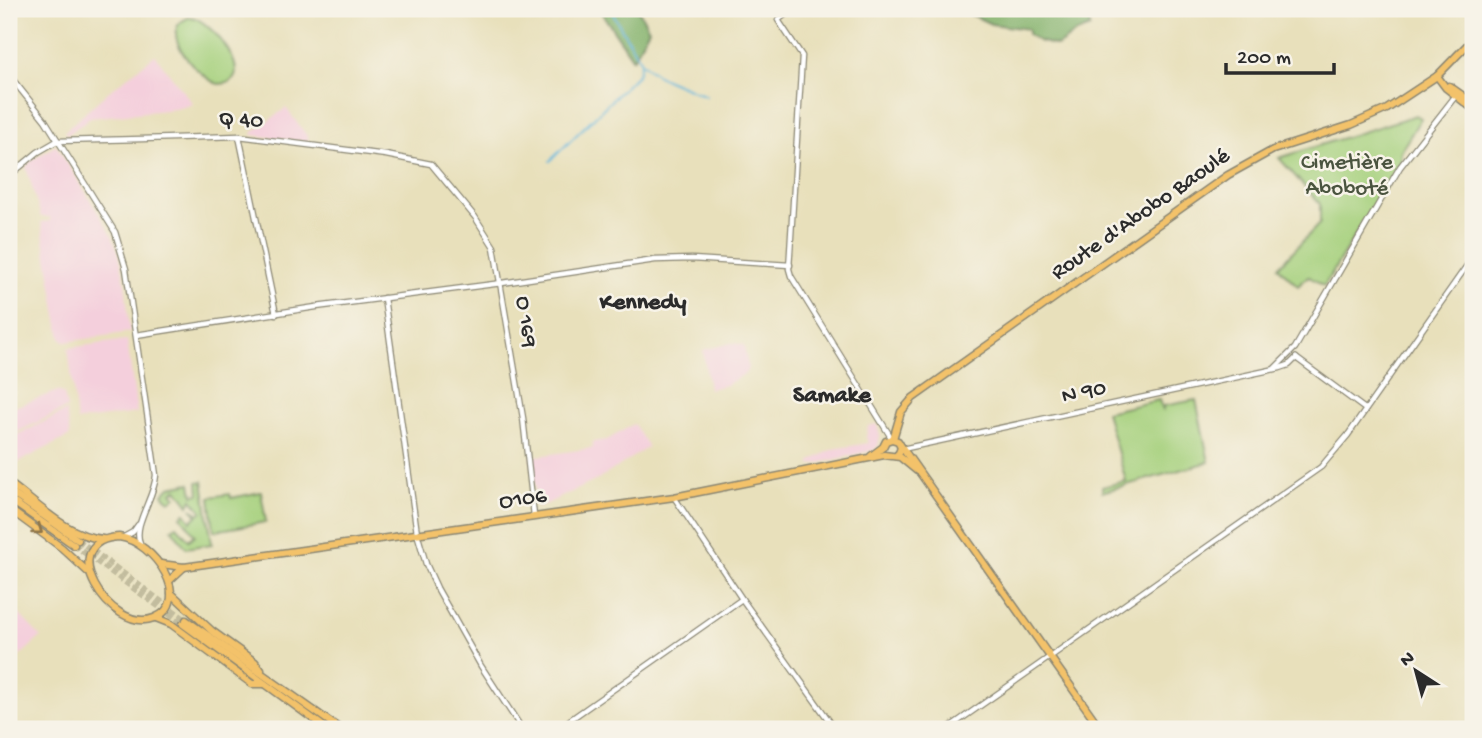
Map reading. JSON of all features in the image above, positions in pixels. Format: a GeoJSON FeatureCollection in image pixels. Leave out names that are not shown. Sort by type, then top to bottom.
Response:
{"type":"FeatureCollection","features":[{"type":"Feature","properties":{"kind":"main road","name":"Route d'Abobo Baoulé"},"geometry":{"type":"LineString","coordinates":[[895,445],[896,428],[902,410],[912,398],[1228,175],[1273,150],[1366,119],[1405,98],[1437,76],[1473,39]]}},
{"type":"Feature","properties":{"kind":"main road"},"geometry":{"type":"LineString","coordinates":[[1437,76],[1473,109]]}},
{"type":"Feature","properties":{"kind":"main road"},"geometry":{"type":"LineString","coordinates":[[1457,95],[1473,103]]}},
{"type":"Feature","properties":{"kind":"main road"},"geometry":{"type":"LineString","coordinates":[[895,445],[918,471]]}},
{"type":"Feature","properties":{"kind":"main road"},"geometry":{"type":"LineString","coordinates":[[895,445],[911,459],[1101,729]]}},
{"type":"Feature","properties":{"kind":"main road"},"geometry":{"type":"LineString","coordinates":[[866,459],[895,445]]}},
{"type":"Feature","properties":{"kind":"main road","name":"O106"},"geometry":{"type":"LineString","coordinates":[[161,564],[184,566],[674,497],[887,455],[895,445]]}},
{"type":"Feature","properties":{"kind":"main road"},"geometry":{"type":"LineString","coordinates":[[9,483],[68,527],[92,537],[123,538],[140,543],[161,564],[169,581],[171,593],[167,607],[156,618]]}},
{"type":"Feature","properties":{"kind":"main road"},"geometry":{"type":"LineString","coordinates":[[9,491],[76,543],[9,499]]}},
{"type":"Feature","properties":{"kind":"main road"},"geometry":{"type":"LineString","coordinates":[[9,509],[62,548],[88,572],[100,594],[114,608],[138,619],[156,618],[170,624],[252,684],[264,684]]}},
{"type":"Feature","properties":{"kind":"main road"},"geometry":{"type":"LineString","coordinates":[[88,572],[87,563],[91,553],[105,539]]}},
{"type":"Feature","properties":{"kind":"main road"},"geometry":{"type":"LineString","coordinates":[[169,581],[184,566]]}},
{"type":"Feature","properties":{"kind":"main road"},"geometry":{"type":"LineString","coordinates":[[171,593],[212,631],[255,662],[264,675]]}},
{"type":"Feature","properties":{"kind":"main road"},"geometry":{"type":"LineString","coordinates":[[327,729],[185,622],[340,729]]}},
{"type":"Feature","properties":{"kind":"street"},"geometry":{"type":"LineString","coordinates":[[793,9],[778,20],[802,56],[793,183],[791,276],[895,445]]}},
{"type":"Feature","properties":{"kind":"street"},"geometry":{"type":"LineString","coordinates":[[9,75],[45,120],[87,185],[115,232],[127,269],[156,475],[153,492],[140,523],[137,536],[140,543]]}},
{"type":"Feature","properties":{"kind":"street"},"geometry":{"type":"LineString","coordinates":[[1365,409],[1292,359],[1401,167],[1457,95]]}},
{"type":"Feature","properties":{"kind":"street"},"geometry":{"type":"LineString","coordinates":[[239,136],[276,314]]}},
{"type":"Feature","properties":{"kind":"street","name":"Q 40"},"geometry":{"type":"LineString","coordinates":[[57,141],[239,136],[421,160]]}},
{"type":"Feature","properties":{"kind":"street"},"geometry":{"type":"LineString","coordinates":[[9,176],[38,152],[57,141]]}},
{"type":"Feature","properties":{"kind":"street","name":"O 169"},"geometry":{"type":"LineString","coordinates":[[421,160],[431,163],[475,217],[492,243],[502,283],[523,418],[534,516]]}},
{"type":"Feature","properties":{"kind":"street"},"geometry":{"type":"LineString","coordinates":[[947,729],[1321,467],[1473,257]]}},
{"type":"Feature","properties":{"kind":"street"},"geometry":{"type":"LineString","coordinates":[[136,335],[656,260],[692,259],[790,265]]}},
{"type":"Feature","properties":{"kind":"street"},"geometry":{"type":"LineString","coordinates":[[384,298],[417,533],[426,565],[481,666],[522,729]]}},
{"type":"Feature","properties":{"kind":"street","name":"N 90"},"geometry":{"type":"LineString","coordinates":[[895,445],[917,446],[1274,369],[1292,359]]}},
{"type":"Feature","properties":{"kind":"street"},"geometry":{"type":"LineString","coordinates":[[911,459],[917,446]]}},
{"type":"Feature","properties":{"kind":"street"},"geometry":{"type":"LineString","coordinates":[[674,497],[742,599],[835,729]]}},
{"type":"Feature","properties":{"kind":"street"},"geometry":{"type":"LineString","coordinates":[[123,538],[133,532],[140,523]]}},
{"type":"Feature","properties":{"kind":"street"},"geometry":{"type":"LineString","coordinates":[[557,729],[742,599]]}},
{"type":"Feature","properties":{"kind":"shaded area"},"geometry":{"type":"Polygon","coordinates":[[[155,55],[193,104],[175,109],[90,118],[67,135],[65,131],[155,55]]]}},
{"type":"Feature","properties":{"kind":"shaded area"},"geometry":{"type":"Polygon","coordinates":[[[286,108],[308,137],[308,142],[252,135],[253,132],[286,108]]]}},
{"type":"Feature","properties":{"kind":"shaded area"},"geometry":{"type":"Polygon","coordinates":[[[56,145],[112,235],[125,282],[130,332],[66,342],[61,339],[41,222],[50,221],[50,217],[41,217],[26,167],[56,145]]]}},
{"type":"Feature","properties":{"kind":"shaded area"},"geometry":{"type":"Polygon","coordinates":[[[127,340],[137,413],[77,421],[68,348],[127,340]]]}},
{"type":"Feature","properties":{"kind":"shaded area"},"geometry":{"type":"Polygon","coordinates":[[[732,343],[744,345],[748,367],[746,373],[726,385],[709,389],[703,350],[732,343]]]}},
{"type":"Feature","properties":{"kind":"shaded area"},"geometry":{"type":"Polygon","coordinates":[[[58,391],[64,394],[67,408],[9,436],[9,409],[58,391]]]}},
{"type":"Feature","properties":{"kind":"shaded area"},"geometry":{"type":"Polygon","coordinates":[[[66,411],[70,436],[9,467],[9,439],[66,411]]]}},
{"type":"Feature","properties":{"kind":"shaded area"},"geometry":{"type":"Polygon","coordinates":[[[634,424],[648,447],[599,479],[538,508],[531,457],[593,448],[592,442],[607,440],[634,424]]]}},
{"type":"Feature","properties":{"kind":"shaded area"},"geometry":{"type":"Polygon","coordinates":[[[877,424],[880,436],[878,446],[874,450],[811,465],[811,461],[833,449],[869,443],[866,438],[868,426],[877,424]]]}},
{"type":"Feature","properties":{"kind":"shaded area"},"geometry":{"type":"Polygon","coordinates":[[[19,614],[41,637],[12,663],[9,658],[9,624],[19,614]]]}},
{"type":"Feature","properties":{"kind":"green space"},"geometry":{"type":"Polygon","coordinates":[[[599,9],[638,9],[649,29],[633,59],[599,9]]]}},
{"type":"Feature","properties":{"kind":"green space"},"geometry":{"type":"Polygon","coordinates":[[[959,9],[1089,9],[1090,27],[1057,46],[1038,41],[1028,34],[1028,29],[991,24],[959,9]]]}},
{"type":"Feature","properties":{"kind":"green space"},"geometry":{"type":"Polygon","coordinates":[[[191,17],[209,28],[228,50],[236,73],[232,81],[220,84],[213,82],[185,55],[178,44],[176,33],[180,23],[191,17]]]}},
{"type":"Feature","properties":{"kind":"green space","name":"Cimetière Aboboté"},"geometry":{"type":"Polygon","coordinates":[[[1416,115],[1421,118],[1401,151],[1400,163],[1324,286],[1308,276],[1298,286],[1278,267],[1320,223],[1320,204],[1279,158],[1416,115]]]}},
{"type":"Feature","properties":{"kind":"green space"},"geometry":{"type":"Polygon","coordinates":[[[1159,400],[1163,411],[1163,406],[1196,400],[1209,462],[1102,492],[1102,487],[1126,481],[1106,412],[1159,400]]]}},
{"type":"Feature","properties":{"kind":"green space"},"geometry":{"type":"Polygon","coordinates":[[[203,481],[212,544],[186,548],[172,529],[177,526],[189,540],[195,535],[181,516],[185,513],[191,521],[197,516],[191,508],[198,514],[202,511],[192,499],[189,505],[177,489],[172,492],[176,497],[169,501],[163,494],[170,487],[191,483],[193,495],[199,494],[198,482],[203,481]]]}},
{"type":"Feature","properties":{"kind":"green space"},"geometry":{"type":"Polygon","coordinates":[[[261,492],[266,522],[214,531],[210,497],[230,494],[231,498],[261,492]]]}},
{"type":"Feature","properties":{"kind":"waterway"},"geometry":{"type":"LineString","coordinates":[[550,161],[638,74],[641,62],[610,9]]}},
{"type":"Feature","properties":{"kind":"waterway"},"geometry":{"type":"LineString","coordinates":[[642,63],[658,76],[706,96]]}},
{"type":"Feature","properties":{"kind":"tunnel"},"geometry":{"type":"LineString","coordinates":[[78,540],[186,620]]}},
{"type":"Feature","properties":{"kind":"tunnel"},"geometry":{"type":"LineString","coordinates":[[74,545],[183,624]]}},
{"type":"Feature","properties":{"kind":"railway"},"geometry":{"type":"LineString","coordinates":[[9,724],[12,729]]}},
{"type":"Feature","properties":{"kind":"district","name":"Kennedy"},"geometry":{"type":"Point","coordinates":[643,303]}},
{"type":"Feature","properties":{"kind":"district","name":"Samake"},"geometry":{"type":"Point","coordinates":[832,396]}}]}
